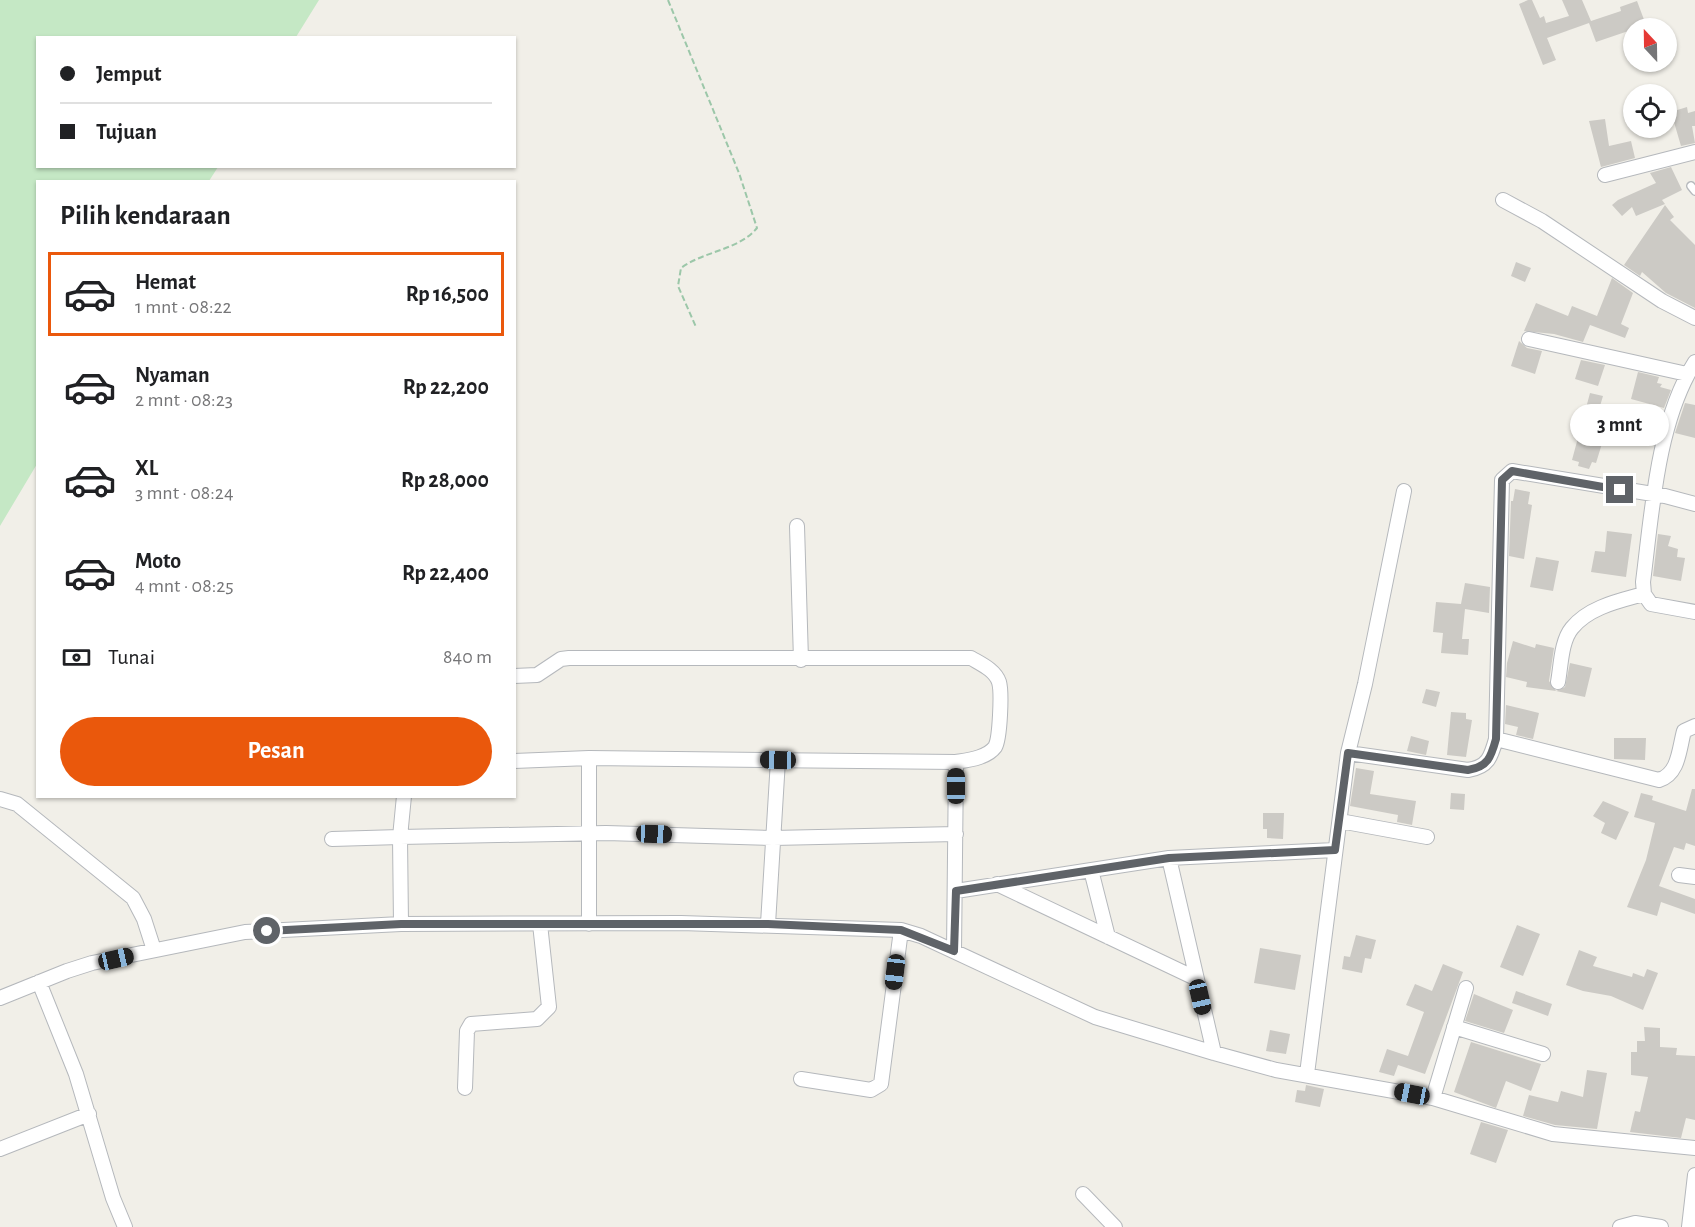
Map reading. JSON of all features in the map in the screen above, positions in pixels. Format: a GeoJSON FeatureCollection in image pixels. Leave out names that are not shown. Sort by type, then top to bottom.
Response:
{"type":"FeatureCollection","features":[{"type":"Feature","properties":{"kind":"street"},"geometry":{"type":"LineString","coordinates":[[1605,175],[1695,152]]}},
{"type":"Feature","properties":{"kind":"street"},"geometry":{"type":"LineString","coordinates":[[1503,200],[1542,221],[1662,301],[1695,318]]}},
{"type":"Feature","properties":{"kind":"street"},"geometry":{"type":"LineString","coordinates":[[1528,339],[1688,384]]}},
{"type":"Feature","properties":{"kind":"street"},"geometry":{"type":"LineString","coordinates":[[1695,362],[1688,384],[1673,406],[1655,495],[1644,594],[1651,604],[1695,612]]}},
{"type":"Feature","properties":{"kind":"street"},"geometry":{"type":"LineString","coordinates":[[1348,753],[1468,770],[1480,768],[1488,762],[1496,739],[1502,480],[1512,471],[1695,504]]}},
{"type":"Feature","properties":{"kind":"street"},"geometry":{"type":"LineString","coordinates":[[1307,1074],[1348,753],[1363,694],[1404,491]]}},
{"type":"Feature","properties":{"kind":"street"},"geometry":{"type":"LineString","coordinates":[[797,526],[801,660]]}},
{"type":"Feature","properties":{"kind":"street"},"geometry":{"type":"LineString","coordinates":[[1558,682],[1567,638],[1572,627],[1602,606],[1644,594]]}},
{"type":"Feature","properties":{"kind":"street"},"geometry":{"type":"LineString","coordinates":[[516,676],[537,675],[561,659],[568,658],[801,660],[971,658],[992,671],[999,683],[999,736],[994,748],[985,755],[956,762],[589,758],[516,761]]}},
{"type":"Feature","properties":{"kind":"street"},"geometry":{"type":"LineString","coordinates":[[1496,739],[1659,780],[1669,776],[1675,768],[1684,731],[1695,726]]}},
{"type":"Feature","properties":{"kind":"street"},"geometry":{"type":"LineString","coordinates":[[589,758],[589,924]]}},
{"type":"Feature","properties":{"kind":"street"},"geometry":{"type":"LineString","coordinates":[[768,924],[778,760]]}},
{"type":"Feature","properties":{"kind":"street"},"geometry":{"type":"LineString","coordinates":[[954,951],[956,762]]}},
{"type":"Feature","properties":{"kind":"street"},"geometry":{"type":"LineString","coordinates":[[401,924],[400,837],[404,798]]}},
{"type":"Feature","properties":{"kind":"street"},"geometry":{"type":"LineString","coordinates":[[0,799],[17,804],[133,898],[144,919],[154,950]]}},
{"type":"Feature","properties":{"kind":"street"},"geometry":{"type":"LineString","coordinates":[[1340,821],[1427,837]]}},
{"type":"Feature","properties":{"kind":"street"},"geometry":{"type":"LineString","coordinates":[[332,839],[589,833],[773,838],[956,834]]}},
{"type":"Feature","properties":{"kind":"street"},"geometry":{"type":"LineString","coordinates":[[956,891],[1169,858],[1335,850]]}},
{"type":"Feature","properties":{"kind":"street"},"geometry":{"type":"LineString","coordinates":[[1169,858],[1214,1053]]}},
{"type":"Feature","properties":{"kind":"street"},"geometry":{"type":"LineString","coordinates":[[1091,870],[1108,937]]}},
{"type":"Feature","properties":{"kind":"street"},"geometry":{"type":"LineString","coordinates":[[1679,875],[1695,877]]}},
{"type":"Feature","properties":{"kind":"street"},"geometry":{"type":"LineString","coordinates":[[997,884],[1195,978]]}},
{"type":"Feature","properties":{"kind":"street"},"geometry":{"type":"LineString","coordinates":[[0,998],[92,963],[245,932],[401,924],[768,924],[901,930],[954,951],[1095,1017],[1214,1053],[1276,1070],[1433,1098],[1554,1134],[1695,1148]]}},
{"type":"Feature","properties":{"kind":"street"},"geometry":{"type":"LineString","coordinates":[[465,1088],[468,1031],[471,1024],[537,1019],[549,1007],[540,924]]}},
{"type":"Feature","properties":{"kind":"street"},"geometry":{"type":"LineString","coordinates":[[801,1079],[871,1090],[880,1084],[901,930]]}},
{"type":"Feature","properties":{"kind":"street"},"geometry":{"type":"LineString","coordinates":[[39,982],[89,1114],[113,1198],[125,1227]]}},
{"type":"Feature","properties":{"kind":"street"},"geometry":{"type":"LineString","coordinates":[[1433,1098],[1466,988]]}},
{"type":"Feature","properties":{"kind":"street"},"geometry":{"type":"LineString","coordinates":[[1454,1028],[1543,1054]]}},
{"type":"Feature","properties":{"kind":"street"},"geometry":{"type":"LineString","coordinates":[[0,1149],[89,1114]]}},
{"type":"Feature","properties":{"kind":"street"},"geometry":{"type":"LineString","coordinates":[[1689,1227],[1695,1176]]}},
{"type":"Feature","properties":{"kind":"street"},"geometry":{"type":"LineString","coordinates":[[1083,1194],[1114,1227]]}},
{"type":"Feature","properties":{"kind":"street"},"geometry":{"type":"LineString","coordinates":[[1620,1227],[1635,1223],[1661,1227]]}},
{"type":"Feature","properties":{"kind":"path"},"geometry":{"type":"LineString","coordinates":[[668,0],[739,173],[757,228],[749,237],[681,268],[678,286],[696,327]]}},
{"type":"Feature","properties":{"kind":"green space"},"geometry":{"type":"Polygon","coordinates":[[[0,0],[319,0],[297,36],[36,36],[36,168],[217,168],[210,180],[36,180],[36,466],[0,526],[0,0]]]}},
{"type":"Feature","properties":{"kind":"building"},"geometry":{"type":"Polygon","coordinates":[[[1532,0],[1540,18],[1544,16],[1546,23],[1569,16],[1562,0],[1582,0],[1591,21],[1621,11],[1620,7],[1637,1],[1643,18],[1623,18],[1623,33],[1596,42],[1589,23],[1547,38],[1556,60],[1543,65],[1519,4],[1532,0]]]}},
{"type":"Feature","properties":{"kind":"building"},"geometry":{"type":"Polygon","coordinates":[[[1687,107],[1688,113],[1695,111],[1695,126],[1692,126],[1695,143],[1681,146],[1677,132],[1677,110],[1687,107]]]}},
{"type":"Feature","properties":{"kind":"building"},"geometry":{"type":"Polygon","coordinates":[[[1605,119],[1609,146],[1631,141],[1635,158],[1601,167],[1589,121],[1605,119]]]}},
{"type":"Feature","properties":{"kind":"building"},"geometry":{"type":"Polygon","coordinates":[[[1671,167],[1682,190],[1662,200],[1665,204],[1636,216],[1632,207],[1622,216],[1612,205],[1656,183],[1650,173],[1671,167]]]}},
{"type":"Feature","properties":{"kind":"building"},"geometry":{"type":"Polygon","coordinates":[[[1665,205],[1674,217],[1670,220],[1695,245],[1695,308],[1666,293],[1642,272],[1640,276],[1624,265],[1665,205]]]}},
{"type":"Feature","properties":{"kind":"building"},"geometry":{"type":"Polygon","coordinates":[[[1516,262],[1531,268],[1525,282],[1511,276],[1516,262]]]}},
{"type":"Feature","properties":{"kind":"building"},"geometry":{"type":"Polygon","coordinates":[[[1612,278],[1633,293],[1621,324],[1629,328],[1625,338],[1590,325],[1583,342],[1554,334],[1524,331],[1536,303],[1568,316],[1572,306],[1597,316],[1612,278]]]}},
{"type":"Feature","properties":{"kind":"building"},"geometry":{"type":"Polygon","coordinates":[[[1519,341],[1527,348],[1542,351],[1535,374],[1511,366],[1519,341]]]}},
{"type":"Feature","properties":{"kind":"building"},"geometry":{"type":"Polygon","coordinates":[[[1581,360],[1605,365],[1598,386],[1575,379],[1581,360]]]}},
{"type":"Feature","properties":{"kind":"building"},"geometry":{"type":"Polygon","coordinates":[[[1638,372],[1659,377],[1657,383],[1662,384],[1660,387],[1671,390],[1664,408],[1631,399],[1638,372]]]}},
{"type":"Feature","properties":{"kind":"building"},"geometry":{"type":"Polygon","coordinates":[[[1590,393],[1603,396],[1592,433],[1604,437],[1596,463],[1592,462],[1589,469],[1578,466],[1579,462],[1572,460],[1590,393]]]}},
{"type":"Feature","properties":{"kind":"building"},"geometry":{"type":"Polygon","coordinates":[[[1685,403],[1695,405],[1695,438],[1675,433],[1685,403]]]}},
{"type":"Feature","properties":{"kind":"building"},"geometry":{"type":"Polygon","coordinates":[[[1515,489],[1530,492],[1528,504],[1532,505],[1524,559],[1509,556],[1511,501],[1513,501],[1515,489]]]}},
{"type":"Feature","properties":{"kind":"building"},"geometry":{"type":"Polygon","coordinates":[[[1607,531],[1632,534],[1626,577],[1591,572],[1595,551],[1605,552],[1607,531]]]}},
{"type":"Feature","properties":{"kind":"building"},"geometry":{"type":"Polygon","coordinates":[[[1658,534],[1671,536],[1668,546],[1678,549],[1677,557],[1685,558],[1681,581],[1653,576],[1658,534]]]}},
{"type":"Feature","properties":{"kind":"building"},"geometry":{"type":"Polygon","coordinates":[[[1536,557],[1559,561],[1553,591],[1530,587],[1536,557]]]}},
{"type":"Feature","properties":{"kind":"building"},"geometry":{"type":"Polygon","coordinates":[[[1465,583],[1490,587],[1489,613],[1465,609],[1462,639],[1469,639],[1468,655],[1441,653],[1443,633],[1433,632],[1436,602],[1461,604],[1465,583]]]}},
{"type":"Feature","properties":{"kind":"building"},"geometry":{"type":"Polygon","coordinates":[[[1513,641],[1535,648],[1536,644],[1554,648],[1549,681],[1556,691],[1526,687],[1527,682],[1506,677],[1513,641]]]}},
{"type":"Feature","properties":{"kind":"building"},"geometry":{"type":"Polygon","coordinates":[[[1570,663],[1592,668],[1585,697],[1556,691],[1565,687],[1570,663]]]}},
{"type":"Feature","properties":{"kind":"building"},"geometry":{"type":"Polygon","coordinates":[[[1426,689],[1440,692],[1436,707],[1422,703],[1426,689]]]}},
{"type":"Feature","properties":{"kind":"building"},"geometry":{"type":"Polygon","coordinates":[[[1506,705],[1539,713],[1533,739],[1516,735],[1518,727],[1505,724],[1506,705]]]}},
{"type":"Feature","properties":{"kind":"building"},"geometry":{"type":"Polygon","coordinates":[[[1451,712],[1466,713],[1466,719],[1472,720],[1466,757],[1447,755],[1451,712]]]}},
{"type":"Feature","properties":{"kind":"building"},"geometry":{"type":"Polygon","coordinates":[[[1411,736],[1429,741],[1426,755],[1407,751],[1411,736]]]}},
{"type":"Feature","properties":{"kind":"building"},"geometry":{"type":"Polygon","coordinates":[[[1614,738],[1646,738],[1645,760],[1614,759],[1614,738]]]}},
{"type":"Feature","properties":{"kind":"building"},"geometry":{"type":"Polygon","coordinates":[[[1356,768],[1374,771],[1370,794],[1416,801],[1412,825],[1397,822],[1398,815],[1350,806],[1356,768]]]}},
{"type":"Feature","properties":{"kind":"building"},"geometry":{"type":"Polygon","coordinates":[[[1692,789],[1695,789],[1695,846],[1686,843],[1684,850],[1674,847],[1659,886],[1695,899],[1695,914],[1661,902],[1657,916],[1627,907],[1646,860],[1655,823],[1634,817],[1641,793],[1653,796],[1652,800],[1686,811],[1692,789]]]}},
{"type":"Feature","properties":{"kind":"building"},"geometry":{"type":"Polygon","coordinates":[[[1451,793],[1465,794],[1464,810],[1450,809],[1451,793]]]}},
{"type":"Feature","properties":{"kind":"building"},"geometry":{"type":"Polygon","coordinates":[[[1603,801],[1629,812],[1616,840],[1601,833],[1605,823],[1593,816],[1603,801]]]}},
{"type":"Feature","properties":{"kind":"building"},"geometry":{"type":"Polygon","coordinates":[[[1263,813],[1284,813],[1283,839],[1267,838],[1267,829],[1263,829],[1263,813]]]}},
{"type":"Feature","properties":{"kind":"building"},"geometry":{"type":"Polygon","coordinates":[[[1517,925],[1540,934],[1523,976],[1500,967],[1517,925]]]}},
{"type":"Feature","properties":{"kind":"building"},"geometry":{"type":"Polygon","coordinates":[[[1356,935],[1376,940],[1371,959],[1365,958],[1362,973],[1342,969],[1344,956],[1350,957],[1356,935]]]}},
{"type":"Feature","properties":{"kind":"building"},"geometry":{"type":"Polygon","coordinates":[[[1260,948],[1301,955],[1295,990],[1254,983],[1260,948]]]}},
{"type":"Feature","properties":{"kind":"building"},"geometry":{"type":"Polygon","coordinates":[[[1579,950],[1597,957],[1593,966],[1632,977],[1633,973],[1644,977],[1647,969],[1658,973],[1643,1010],[1611,996],[1566,985],[1579,950]]]}},
{"type":"Feature","properties":{"kind":"building"},"geometry":{"type":"Polygon","coordinates":[[[1443,964],[1463,972],[1425,1074],[1398,1065],[1394,1076],[1379,1072],[1387,1049],[1408,1056],[1424,1012],[1406,1005],[1415,984],[1432,991],[1443,964]]]}},
{"type":"Feature","properties":{"kind":"building"},"geometry":{"type":"Polygon","coordinates":[[[1516,991],[1552,1004],[1548,1016],[1512,1003],[1516,991]]]}},
{"type":"Feature","properties":{"kind":"building"},"geometry":{"type":"Polygon","coordinates":[[[1474,994],[1513,1010],[1504,1033],[1465,1021],[1474,994]]]}},
{"type":"Feature","properties":{"kind":"building"},"geometry":{"type":"Polygon","coordinates":[[[1644,1027],[1660,1028],[1660,1047],[1677,1048],[1676,1055],[1695,1056],[1695,1120],[1686,1118],[1681,1138],[1630,1132],[1635,1111],[1640,1112],[1648,1077],[1631,1075],[1631,1052],[1637,1052],[1637,1041],[1645,1041],[1644,1027]]]}},
{"type":"Feature","properties":{"kind":"building"},"geometry":{"type":"Polygon","coordinates":[[[1270,1030],[1290,1034],[1286,1054],[1266,1051],[1270,1030]]]}},
{"type":"Feature","properties":{"kind":"building"},"geometry":{"type":"Polygon","coordinates":[[[1471,1042],[1541,1064],[1531,1091],[1506,1081],[1496,1108],[1454,1092],[1471,1042]]]}},
{"type":"Feature","properties":{"kind":"building"},"geometry":{"type":"Polygon","coordinates":[[[1587,1070],[1607,1073],[1597,1129],[1555,1125],[1523,1116],[1529,1095],[1558,1102],[1561,1091],[1583,1097],[1587,1070]]]}},
{"type":"Feature","properties":{"kind":"building"},"geometry":{"type":"Polygon","coordinates":[[[1306,1085],[1324,1089],[1320,1107],[1295,1102],[1297,1090],[1305,1091],[1306,1085]]]}},
{"type":"Feature","properties":{"kind":"building"},"geometry":{"type":"Polygon","coordinates":[[[1481,1122],[1508,1130],[1496,1163],[1470,1154],[1481,1122]]]}},
{"type":"Feature","properties":{"kind":"route"},"geometry":{"type":"LineString","coordinates":[[267,931],[401,924],[768,924],[901,930],[954,951],[956,891],[1169,858],[1335,850],[1348,753],[1468,770],[1480,768],[1488,762],[1496,739],[1502,480],[1506,474],[1512,471],[1620,490]]}}]}
